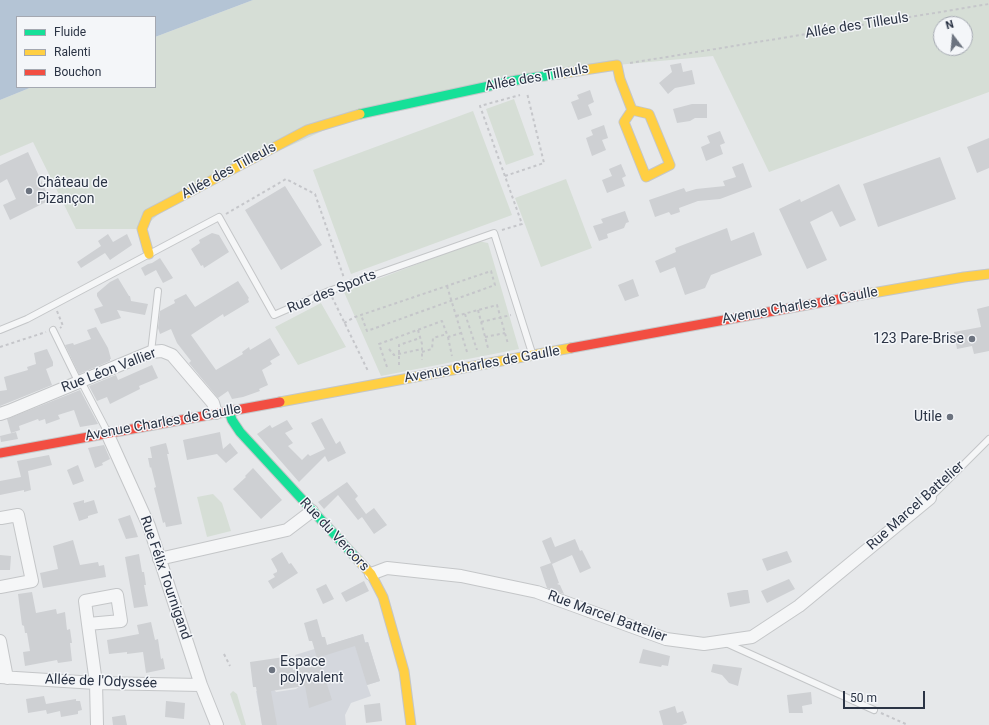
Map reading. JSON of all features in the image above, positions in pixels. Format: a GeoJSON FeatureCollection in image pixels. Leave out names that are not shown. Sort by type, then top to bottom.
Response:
{"type":"FeatureCollection","features":[{"type":"Feature","properties":{"kind":"street"},"geometry":{"type":"LineString","coordinates":[[617,65],[620,79],[632,110]]}},
{"type":"Feature","properties":{"kind":"street","name":"Allée des Tilleuls"},"geometry":{"type":"LineString","coordinates":[[150,254],[142,229],[148,214],[307,130],[362,113],[517,80],[617,65]]}},
{"type":"Feature","properties":{"kind":"street"},"geometry":{"type":"LineString","coordinates":[[632,110],[649,114],[670,165],[646,177],[624,122],[632,110]]}},
{"type":"Feature","properties":{"kind":"street","name":"Avenue Charles de Gaulle"},"geometry":{"type":"LineString","coordinates":[[964,277],[989,269]]}},
{"type":"Feature","properties":{"kind":"street","name":"Avenue Charles de Gaulle"},"geometry":{"type":"LineString","coordinates":[[0,453],[964,277],[989,274]]}},
{"type":"Feature","properties":{"kind":"street","name":"Rue Léon Vallier"},"geometry":{"type":"LineString","coordinates":[[0,414],[151,352],[162,351],[172,355],[213,403],[216,413]]}},
{"type":"Feature","properties":{"kind":"street","name":"Rue du Vercors"},"geometry":{"type":"LineString","coordinates":[[229,411],[232,420],[240,432],[371,574],[383,597],[398,648],[404,671],[411,725]]}},
{"type":"Feature","properties":{"kind":"street","name":"Rue Félix Tournigand"},"geometry":{"type":"LineString","coordinates":[[108,433],[149,526],[201,685],[217,725]]}},
{"type":"Feature","properties":{"kind":"street","name":"Rue Marcel Battelier"},"geometry":{"type":"LineString","coordinates":[[371,574],[387,568],[461,576],[537,592],[666,639],[704,644],[752,637],[799,606],[930,498]]}},
{"type":"Feature","properties":{"kind":"street"},"geometry":{"type":"LineString","coordinates":[[159,559],[287,530],[312,511]]}},
{"type":"Feature","properties":{"kind":"street"},"geometry":{"type":"LineString","coordinates":[[0,587],[32,581],[18,515],[1,518]]}},
{"type":"Feature","properties":{"kind":"street"},"geometry":{"type":"LineString","coordinates":[[88,624],[96,683],[97,725]]}},
{"type":"Feature","properties":{"kind":"street"},"geometry":{"type":"LineString","coordinates":[[0,641],[4,678]]}},
{"type":"Feature","properties":{"kind":"street","name":"Allée de l'Odyssée"},"geometry":{"type":"LineString","coordinates":[[4,678],[96,683],[201,685]]}},
{"type":"Feature","properties":{"kind":"lane"},"geometry":{"type":"LineString","coordinates":[[0,330],[27,319],[219,218]]}},
{"type":"Feature","properties":{"kind":"lane","name":"Rue des Sports"},"geometry":{"type":"LineString","coordinates":[[219,218],[274,315],[329,291],[494,233]]}},
{"type":"Feature","properties":{"kind":"lane"},"geometry":{"type":"LineString","coordinates":[[494,233],[533,356]]}},
{"type":"Feature","properties":{"kind":"lane"},"geometry":{"type":"LineString","coordinates":[[151,352],[158,291]]}},
{"type":"Feature","properties":{"kind":"lane"},"geometry":{"type":"LineString","coordinates":[[53,330],[76,377],[83,385],[108,433]]}},
{"type":"Feature","properties":{"kind":"lane","name":"Rue Marcel Battelier"},"geometry":{"type":"LineString","coordinates":[[930,498],[989,439]]}},
{"type":"Feature","properties":{"kind":"lane"},"geometry":{"type":"LineString","coordinates":[[722,641],[874,710]]}},
{"type":"Feature","properties":{"kind":"path","name":"Allée des Tilleuls"},"geometry":{"type":"LineString","coordinates":[[617,65],[989,4]]}},
{"type":"Feature","properties":{"kind":"path"},"geometry":{"type":"LineString","coordinates":[[494,233],[522,224],[480,106],[527,93],[544,163],[505,176]]}},
{"type":"Feature","properties":{"kind":"path"},"geometry":{"type":"LineString","coordinates":[[219,218],[286,179],[316,194],[346,285]]}},
{"type":"Feature","properties":{"kind":"path"},"geometry":{"type":"LineString","coordinates":[[344,323],[361,315],[491,271],[495,285],[368,331],[361,315]]}},
{"type":"Feature","properties":{"kind":"path"},"geometry":{"type":"LineString","coordinates":[[447,286],[467,352],[495,346]]}},
{"type":"Feature","properties":{"kind":"path"},"geometry":{"type":"LineString","coordinates":[[329,291],[375,385]]}},
{"type":"Feature","properties":{"kind":"path"},"geometry":{"type":"LineString","coordinates":[[456,316],[497,304],[508,344],[502,345]]}},
{"type":"Feature","properties":{"kind":"path"},"geometry":{"type":"LineString","coordinates":[[0,347],[63,326],[54,305]]}},
{"type":"Feature","properties":{"kind":"path"},"geometry":{"type":"LineString","coordinates":[[478,310],[488,348]]}},
{"type":"Feature","properties":{"kind":"path"},"geometry":{"type":"LineString","coordinates":[[481,322],[520,313]]}},
{"type":"Feature","properties":{"kind":"path"},"geometry":{"type":"LineString","coordinates":[[466,314],[477,350]]}},
{"type":"Feature","properties":{"kind":"path"},"geometry":{"type":"LineString","coordinates":[[420,338],[399,345],[399,365],[387,367],[379,344],[442,321],[453,356],[445,357]]}},
{"type":"Feature","properties":{"kind":"path"},"geometry":{"type":"LineString","coordinates":[[418,330],[422,350],[422,361]]}},
{"type":"Feature","properties":{"kind":"path"},"geometry":{"type":"LineString","coordinates":[[448,337],[461,333]]}},
{"type":"Feature","properties":{"kind":"path"},"geometry":{"type":"LineString","coordinates":[[485,337],[505,333]]}},
{"type":"Feature","properties":{"kind":"path"},"geometry":{"type":"LineString","coordinates":[[389,348],[394,355],[432,349],[433,338],[447,334]]}},
{"type":"Feature","properties":{"kind":"path"},"geometry":{"type":"LineString","coordinates":[[224,654],[230,666]]}},
{"type":"Feature","properties":{"kind":"path"},"geometry":{"type":"LineString","coordinates":[[874,710],[908,725]]}},
{"type":"Feature","properties":{"kind":"shaded area"},"geometry":{"type":"Polygon","coordinates":[[[253,0],[989,0],[989,92],[769,172],[713,56],[617,65],[362,113],[178,197],[142,229],[76,229],[33,142],[0,156],[0,100],[30,88],[156,88],[156,37],[253,0]]]}},
{"type":"Feature","properties":{"kind":"shaded area"},"geometry":{"type":"Polygon","coordinates":[[[514,99],[534,155],[506,165],[486,109],[514,99]]]}},
{"type":"Feature","properties":{"kind":"shaded area"},"geometry":{"type":"Polygon","coordinates":[[[473,111],[512,215],[351,274],[313,170],[473,111]]]}},
{"type":"Feature","properties":{"kind":"shaded area"},"geometry":{"type":"Polygon","coordinates":[[[566,179],[592,248],[541,267],[515,198],[566,179]]]}},
{"type":"Feature","properties":{"kind":"shaded area"},"geometry":{"type":"Polygon","coordinates":[[[478,241],[488,243],[519,349],[381,376],[344,292],[478,241]]]}},
{"type":"Feature","properties":{"kind":"shaded area"},"geometry":{"type":"Polygon","coordinates":[[[321,303],[346,347],[298,365],[275,327],[321,303]]]}},
{"type":"Feature","properties":{"kind":"shaded area"},"geometry":{"type":"Polygon","coordinates":[[[213,494],[222,503],[231,531],[207,537],[197,497],[213,494]]]}},
{"type":"Feature","properties":{"kind":"shaded area"},"geometry":{"type":"Polygon","coordinates":[[[363,634],[365,642],[368,642],[380,681],[367,685],[371,696],[351,703],[345,715],[346,725],[262,725],[256,691],[273,688],[276,692],[296,689],[303,684],[295,655],[363,634]]]}},
{"type":"Feature","properties":{"kind":"shaded area"},"geometry":{"type":"Polygon","coordinates":[[[233,691],[237,694],[246,725],[241,725],[230,694],[233,691]]]}},
{"type":"Feature","properties":{"kind":"water"},"geometry":{"type":"Polygon","coordinates":[[[0,0],[253,0],[156,37],[156,16],[16,16],[16,88],[30,88],[0,100],[0,0]]]}},
{"type":"Feature","properties":{"kind":"building"},"geometry":{"type":"Polygon","coordinates":[[[681,63],[683,72],[692,70],[695,84],[675,88],[668,94],[659,83],[672,72],[670,65],[681,63]]]}},
{"type":"Feature","properties":{"kind":"building"},"geometry":{"type":"Polygon","coordinates":[[[590,90],[594,102],[588,105],[592,115],[578,120],[571,102],[579,99],[577,95],[590,90]]]}},
{"type":"Feature","properties":{"kind":"building"},"geometry":{"type":"Polygon","coordinates":[[[692,104],[707,104],[707,118],[695,118],[690,121],[677,123],[673,109],[692,104]]]}},
{"type":"Feature","properties":{"kind":"building"},"geometry":{"type":"Polygon","coordinates":[[[604,125],[608,138],[602,140],[606,150],[592,156],[586,138],[593,135],[591,130],[604,125]]]}},
{"type":"Feature","properties":{"kind":"building"},"geometry":{"type":"Polygon","coordinates":[[[720,131],[725,143],[720,145],[723,154],[706,161],[701,147],[710,143],[707,136],[720,131]]]}},
{"type":"Feature","properties":{"kind":"building"},"geometry":{"type":"Polygon","coordinates":[[[989,138],[989,168],[977,173],[967,147],[989,138]]]}},
{"type":"Feature","properties":{"kind":"building","name":"Château de Pizançon"},"geometry":{"type":"Polygon","coordinates":[[[28,152],[50,200],[10,220],[3,205],[16,199],[7,179],[0,183],[0,165],[28,152]]]}},
{"type":"Feature","properties":{"kind":"building"},"geometry":{"type":"Polygon","coordinates":[[[940,157],[956,199],[878,227],[863,184],[940,157]]]}},
{"type":"Feature","properties":{"kind":"building"},"geometry":{"type":"Polygon","coordinates":[[[743,163],[752,187],[720,199],[698,201],[679,208],[680,212],[671,215],[669,212],[655,217],[649,200],[684,188],[686,192],[696,189],[725,186],[723,181],[736,177],[732,167],[743,163]]]}},
{"type":"Feature","properties":{"kind":"building"},"geometry":{"type":"Polygon","coordinates":[[[621,164],[626,176],[622,178],[625,186],[607,193],[602,180],[612,176],[609,169],[621,164]]]}},
{"type":"Feature","properties":{"kind":"building"},"geometry":{"type":"Polygon","coordinates":[[[839,184],[856,220],[840,227],[832,211],[810,222],[827,260],[807,269],[779,209],[800,199],[801,202],[839,184]]]}},
{"type":"Feature","properties":{"kind":"building"},"geometry":{"type":"Polygon","coordinates":[[[285,186],[322,245],[281,270],[245,210],[285,186]]]}},
{"type":"Feature","properties":{"kind":"building"},"geometry":{"type":"Polygon","coordinates":[[[625,211],[629,222],[626,223],[624,228],[607,234],[608,238],[599,241],[593,226],[603,223],[601,219],[625,211]]]}},
{"type":"Feature","properties":{"kind":"building"},"geometry":{"type":"Polygon","coordinates":[[[727,228],[731,241],[754,232],[762,255],[711,275],[705,288],[685,295],[675,267],[660,273],[655,261],[676,252],[675,248],[727,228]]]}},
{"type":"Feature","properties":{"kind":"building"},"geometry":{"type":"Polygon","coordinates":[[[212,233],[219,235],[229,252],[204,268],[203,265],[201,266],[191,249],[200,243],[199,240],[212,233]]]}},
{"type":"Feature","properties":{"kind":"building"},"geometry":{"type":"Polygon","coordinates":[[[108,234],[113,242],[127,234],[132,245],[110,260],[105,253],[81,268],[77,262],[101,246],[98,241],[108,234]]]}},
{"type":"Feature","properties":{"kind":"building"},"geometry":{"type":"Polygon","coordinates":[[[160,258],[173,278],[163,283],[156,270],[145,276],[141,268],[160,258]]]}},
{"type":"Feature","properties":{"kind":"building"},"geometry":{"type":"Polygon","coordinates":[[[118,278],[130,296],[131,301],[148,304],[145,315],[117,310],[121,318],[101,324],[94,309],[103,306],[97,296],[97,293],[110,282],[118,278]]]}},
{"type":"Feature","properties":{"kind":"building"},"geometry":{"type":"Polygon","coordinates":[[[633,279],[639,296],[625,301],[618,285],[633,279]]]}},
{"type":"Feature","properties":{"kind":"building"},"geometry":{"type":"Polygon","coordinates":[[[238,281],[249,298],[249,302],[224,317],[223,314],[191,335],[216,370],[243,354],[242,352],[249,347],[250,350],[270,338],[280,355],[270,361],[272,364],[262,370],[268,385],[259,389],[260,391],[232,399],[228,391],[218,398],[189,363],[191,361],[177,343],[171,329],[160,334],[158,328],[160,311],[175,303],[174,300],[186,294],[195,307],[238,281]]]}},
{"type":"Feature","properties":{"kind":"building","name":"123 Pare-Brise"},"geometry":{"type":"Polygon","coordinates":[[[989,306],[989,351],[974,354],[972,346],[957,349],[954,332],[981,327],[977,309],[989,306]]]}},
{"type":"Feature","properties":{"kind":"building"},"geometry":{"type":"Polygon","coordinates":[[[96,327],[108,348],[111,359],[110,361],[79,374],[65,345],[73,343],[74,345],[91,339],[87,330],[96,327]]]}},
{"type":"Feature","properties":{"kind":"building"},"geometry":{"type":"Polygon","coordinates":[[[47,349],[53,362],[53,366],[46,369],[52,385],[0,406],[0,391],[7,390],[4,377],[28,370],[27,367],[36,364],[34,353],[47,349]]]}},
{"type":"Feature","properties":{"kind":"building"},"geometry":{"type":"Polygon","coordinates":[[[152,365],[158,378],[139,386],[140,389],[110,404],[107,397],[97,401],[89,386],[116,375],[118,380],[152,365]]]}},
{"type":"Feature","properties":{"kind":"building"},"geometry":{"type":"Polygon","coordinates":[[[80,390],[98,424],[80,427],[74,410],[58,415],[60,419],[46,424],[45,419],[39,421],[38,419],[19,426],[20,430],[11,433],[7,419],[80,390]]]}},
{"type":"Feature","properties":{"kind":"building"},"geometry":{"type":"Polygon","coordinates":[[[322,418],[336,444],[340,441],[346,453],[328,462],[325,456],[299,482],[257,434],[270,425],[272,428],[287,420],[293,429],[285,433],[293,443],[288,446],[302,460],[308,454],[310,456],[325,449],[311,423],[322,418]]]}},
{"type":"Feature","properties":{"kind":"building"},"geometry":{"type":"Polygon","coordinates":[[[16,432],[18,439],[1,442],[0,436],[16,432]]]}},
{"type":"Feature","properties":{"kind":"building"},"geometry":{"type":"Polygon","coordinates":[[[220,432],[223,449],[230,443],[238,453],[226,463],[217,454],[187,460],[183,440],[220,432]]]}},
{"type":"Feature","properties":{"kind":"building"},"geometry":{"type":"Polygon","coordinates":[[[166,443],[182,524],[166,527],[165,522],[163,523],[154,488],[156,487],[148,458],[152,458],[150,447],[166,443]]]}},
{"type":"Feature","properties":{"kind":"building"},"geometry":{"type":"Polygon","coordinates":[[[104,445],[110,459],[102,463],[103,465],[95,468],[88,448],[104,445]]]}},
{"type":"Feature","properties":{"kind":"building"},"geometry":{"type":"Polygon","coordinates":[[[49,455],[52,465],[28,471],[31,490],[0,495],[0,481],[21,477],[17,461],[49,455]]]}},
{"type":"Feature","properties":{"kind":"building"},"geometry":{"type":"Polygon","coordinates":[[[78,465],[84,481],[73,485],[67,470],[78,465]]]}},
{"type":"Feature","properties":{"kind":"building"},"geometry":{"type":"Polygon","coordinates":[[[253,468],[282,500],[261,519],[233,489],[253,468]]]}},
{"type":"Feature","properties":{"kind":"building"},"geometry":{"type":"Polygon","coordinates":[[[347,482],[358,496],[355,499],[366,514],[374,508],[387,525],[374,534],[362,517],[358,520],[338,495],[324,509],[318,502],[347,482]]]}},
{"type":"Feature","properties":{"kind":"building"},"geometry":{"type":"Polygon","coordinates":[[[84,500],[84,503],[94,500],[98,513],[79,521],[73,503],[84,500]]]}},
{"type":"Feature","properties":{"kind":"building"},"geometry":{"type":"Polygon","coordinates":[[[130,515],[138,537],[126,539],[118,519],[130,515]]]}},
{"type":"Feature","properties":{"kind":"building"},"geometry":{"type":"Polygon","coordinates":[[[551,537],[555,547],[575,539],[580,551],[582,550],[591,568],[580,573],[572,555],[552,564],[559,583],[557,584],[560,585],[564,594],[547,588],[540,567],[551,563],[542,541],[551,537]]]}},
{"type":"Feature","properties":{"kind":"building"},"geometry":{"type":"Polygon","coordinates":[[[73,540],[80,565],[98,562],[99,566],[104,565],[106,577],[43,588],[40,573],[58,569],[53,546],[73,540]]]}},
{"type":"Feature","properties":{"kind":"building"},"geometry":{"type":"Polygon","coordinates":[[[787,551],[792,562],[767,571],[762,559],[787,551]]]}},
{"type":"Feature","properties":{"kind":"building"},"geometry":{"type":"Polygon","coordinates":[[[282,552],[289,564],[291,563],[298,573],[273,589],[268,581],[275,577],[273,574],[277,572],[277,570],[271,559],[282,552]]]}},
{"type":"Feature","properties":{"kind":"building"},"geometry":{"type":"Polygon","coordinates":[[[139,554],[142,572],[144,572],[146,585],[144,585],[148,606],[134,608],[125,557],[139,554]]]}},
{"type":"Feature","properties":{"kind":"building"},"geometry":{"type":"Polygon","coordinates":[[[0,555],[11,556],[10,570],[0,570],[0,555]]]}},
{"type":"Feature","properties":{"kind":"building"},"geometry":{"type":"Polygon","coordinates":[[[789,579],[795,589],[767,603],[761,591],[789,579]]]}},
{"type":"Feature","properties":{"kind":"building"},"geometry":{"type":"Polygon","coordinates":[[[364,581],[369,591],[346,602],[341,593],[364,581]]]}},
{"type":"Feature","properties":{"kind":"building"},"geometry":{"type":"Polygon","coordinates":[[[326,584],[334,599],[323,604],[316,589],[326,584]]]}},
{"type":"Feature","properties":{"kind":"building"},"geometry":{"type":"Polygon","coordinates":[[[748,590],[750,603],[730,607],[727,593],[748,590]]]}},
{"type":"Feature","properties":{"kind":"building"},"geometry":{"type":"Polygon","coordinates":[[[32,592],[36,613],[56,609],[57,614],[65,612],[67,630],[70,629],[72,643],[70,643],[72,661],[58,663],[57,660],[25,666],[23,652],[30,651],[27,633],[25,633],[24,626],[22,625],[18,594],[32,592]]]}},
{"type":"Feature","properties":{"kind":"building"},"geometry":{"type":"Polygon","coordinates":[[[317,619],[322,637],[325,637],[327,645],[363,634],[365,643],[368,642],[380,681],[367,685],[355,646],[317,658],[312,641],[309,641],[304,623],[317,619]]]}},
{"type":"Feature","properties":{"kind":"building"},"geometry":{"type":"Polygon","coordinates":[[[151,622],[155,640],[158,639],[161,659],[163,658],[165,669],[146,673],[143,652],[109,654],[107,640],[139,634],[137,625],[151,622]]]}},
{"type":"Feature","properties":{"kind":"building"},"geometry":{"type":"Polygon","coordinates":[[[643,649],[670,656],[668,666],[662,665],[661,667],[639,663],[643,649]]]}},
{"type":"Feature","properties":{"kind":"building"},"geometry":{"type":"Polygon","coordinates":[[[291,656],[293,670],[320,662],[332,700],[309,708],[305,686],[271,691],[277,725],[262,725],[256,687],[253,687],[250,662],[291,656]]]}},
{"type":"Feature","properties":{"kind":"building"},"geometry":{"type":"Polygon","coordinates":[[[713,664],[742,668],[738,686],[729,683],[722,675],[711,672],[713,664]]]}},
{"type":"Feature","properties":{"kind":"building"},"geometry":{"type":"Polygon","coordinates":[[[811,692],[812,704],[802,706],[803,713],[789,713],[787,695],[811,692]]]}},
{"type":"Feature","properties":{"kind":"building"},"geometry":{"type":"Polygon","coordinates":[[[44,696],[46,704],[76,699],[76,701],[80,701],[82,710],[78,711],[78,714],[61,717],[60,711],[47,714],[46,710],[28,713],[26,699],[44,696]]]}},
{"type":"Feature","properties":{"kind":"building"},"geometry":{"type":"Polygon","coordinates":[[[166,701],[185,703],[184,719],[165,717],[166,701]]]}},
{"type":"Feature","properties":{"kind":"building"},"geometry":{"type":"Polygon","coordinates":[[[380,703],[382,721],[366,723],[364,705],[380,703]]]}},
{"type":"Feature","properties":{"kind":"building"},"geometry":{"type":"Polygon","coordinates":[[[675,706],[677,713],[683,711],[687,723],[682,725],[663,725],[659,711],[675,706]]]}},
{"type":"Feature","properties":{"kind":"building"},"geometry":{"type":"Polygon","coordinates":[[[125,715],[127,725],[113,725],[112,717],[125,715]]]}},
{"type":"Feature","properties":{"kind":"traffic: fast"},"geometry":{"type":"LineString","coordinates":[[360,114],[517,80],[558,74]]}},
{"type":"Feature","properties":{"kind":"traffic: fast"},"geometry":{"type":"LineString","coordinates":[[229,411],[232,420],[240,432],[358,560]]}},
{"type":"Feature","properties":{"kind":"traffic: slow"},"geometry":{"type":"LineString","coordinates":[[558,74],[617,65],[620,79],[632,110],[624,122],[646,177],[670,165],[649,114],[632,110]]}},
{"type":"Feature","properties":{"kind":"traffic: slow"},"geometry":{"type":"LineString","coordinates":[[149,254],[142,229],[148,214],[307,130],[360,114]]}},
{"type":"Feature","properties":{"kind":"traffic: slow"},"geometry":{"type":"LineString","coordinates":[[867,294],[989,274]]}},
{"type":"Feature","properties":{"kind":"traffic: slow"},"geometry":{"type":"LineString","coordinates":[[280,402],[571,348]]}},
{"type":"Feature","properties":{"kind":"traffic: slow"},"geometry":{"type":"LineString","coordinates":[[358,560],[371,574],[383,597],[404,671],[411,725]]}},
{"type":"Feature","properties":{"kind":"traffic: jam"},"geometry":{"type":"LineString","coordinates":[[571,348],[867,294]]}},
{"type":"Feature","properties":{"kind":"traffic: jam"},"geometry":{"type":"LineString","coordinates":[[0,453],[280,402]]}},
{"type":"Feature","properties":{"kind":"place","name":"Château de Pizançon"},"geometry":{"type":"Point","coordinates":[29,191]}},
{"type":"Feature","properties":{"kind":"place","name":"123 Pare-Brise"},"geometry":{"type":"Point","coordinates":[972,339]}},
{"type":"Feature","properties":{"kind":"place","name":"Utile"},"geometry":{"type":"Point","coordinates":[950,417]}},
{"type":"Feature","properties":{"kind":"place","name":"Espace polyvalent"},"geometry":{"type":"Point","coordinates":[272,670]}}]}
